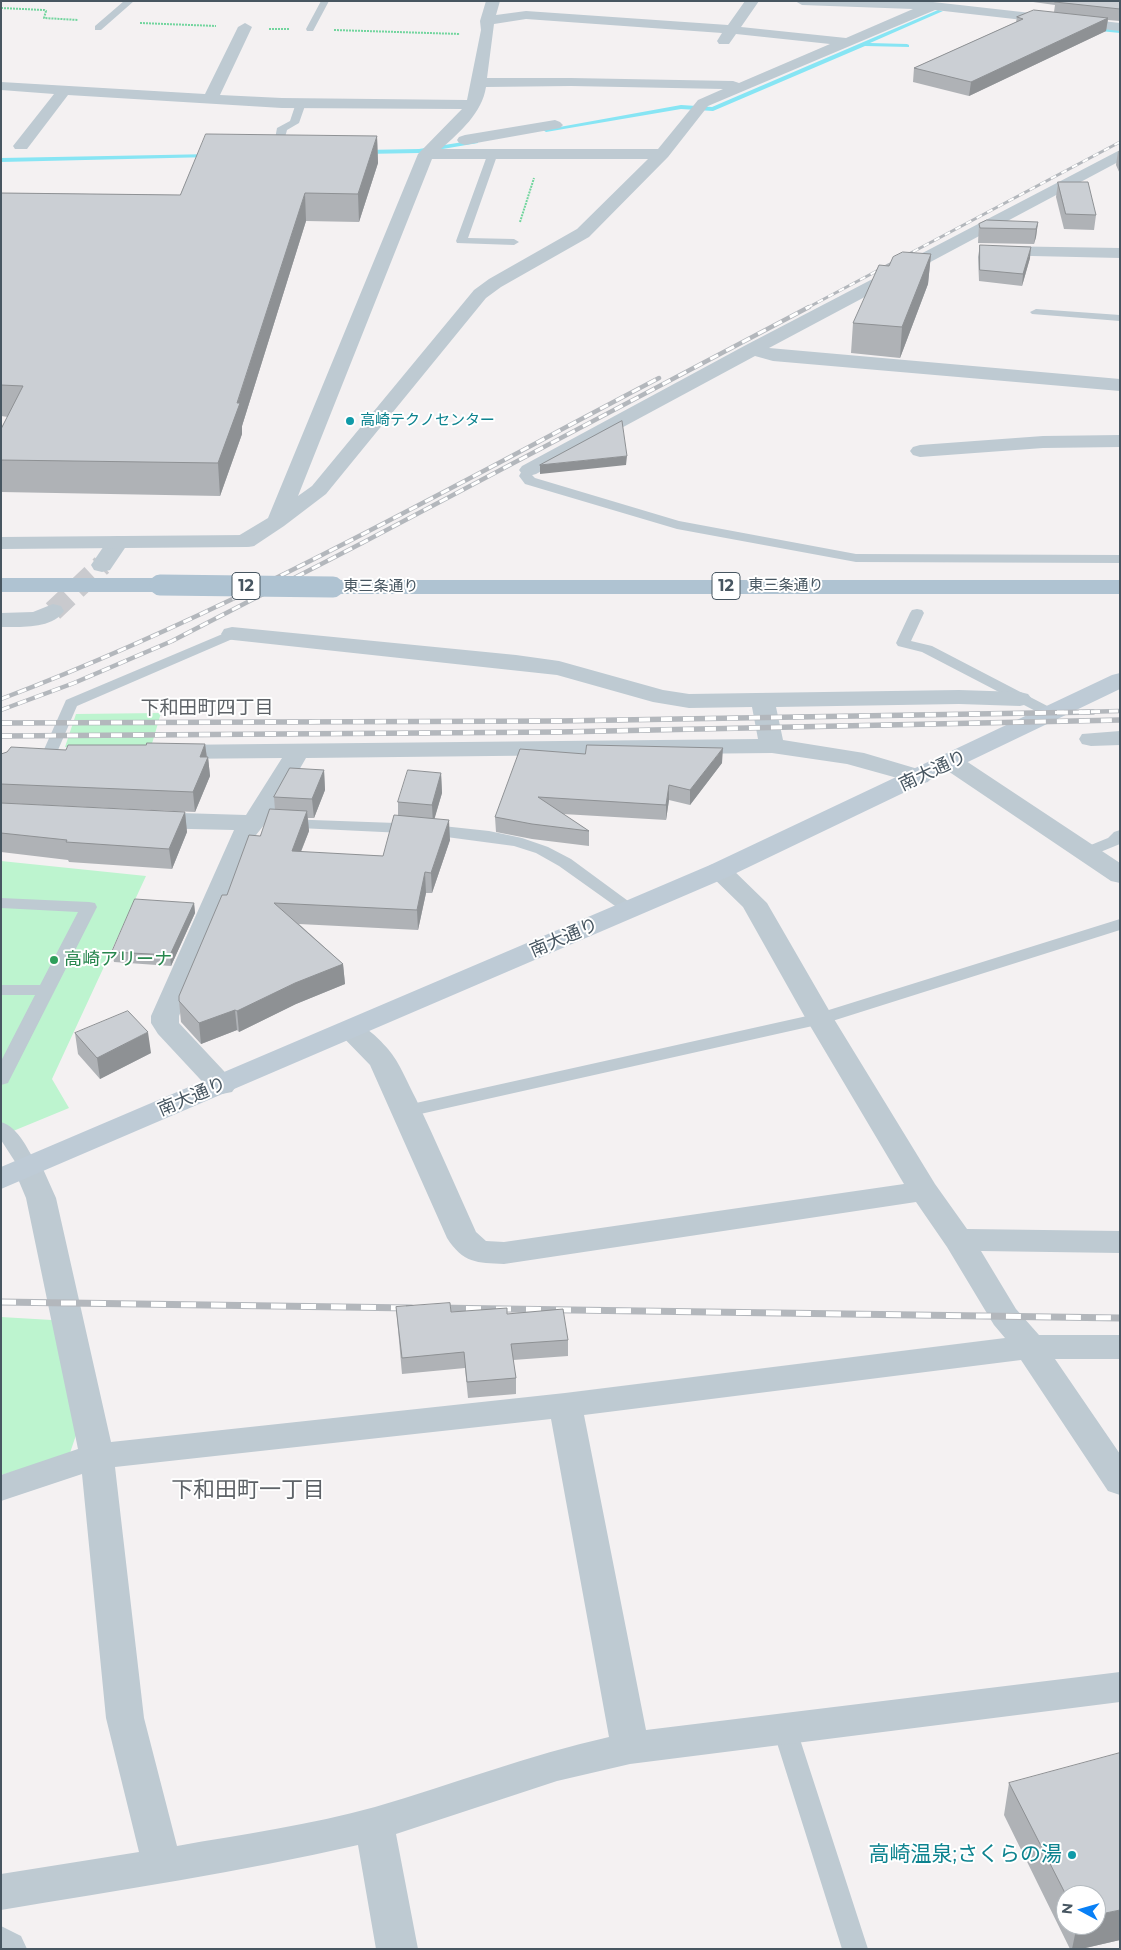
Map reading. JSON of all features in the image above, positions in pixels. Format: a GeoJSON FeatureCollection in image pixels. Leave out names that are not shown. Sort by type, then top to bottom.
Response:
{"type":"FeatureCollection","features":[{"type":"Feature","properties":{"kind":"main road","name":"東三条通り"},"geometry":{"type":"LineString","coordinates":[[1,585],[1120,587]]}},
{"type":"Feature","properties":{"kind":"main road"},"geometry":{"type":"LineString","coordinates":[[1067,586],[1120,604]]}},
{"type":"Feature","properties":{"kind":"main road","name":"南大通り"},"geometry":{"type":"LineString","coordinates":[[15,1173],[719,871],[1120,680]]}},
{"type":"Feature","properties":{"kind":"street"},"geometry":{"type":"LineString","coordinates":[[277,522],[431,149],[460,123],[474,105],[480,83],[487,26],[494,1]]}},
{"type":"Feature","properties":{"kind":"street"},"geometry":{"type":"LineString","coordinates":[[721,46],[752,1]]}},
{"type":"Feature","properties":{"kind":"street"},"geometry":{"type":"LineString","coordinates":[[802,1],[928,4],[1120,27]]}},
{"type":"Feature","properties":{"kind":"street"},"geometry":{"type":"LineString","coordinates":[[1,543],[246,541],[277,522],[319,490],[480,294],[495,283],[583,233],[662,154],[703,103],[850,42],[928,4]]}},
{"type":"Feature","properties":{"kind":"street"},"geometry":{"type":"LineString","coordinates":[[487,26],[526,15],[733,29],[850,42]]}},
{"type":"Feature","properties":{"kind":"street"},"geometry":{"type":"LineString","coordinates":[[210,100],[244,27]]}},
{"type":"Feature","properties":{"kind":"street"},"geometry":{"type":"LineString","coordinates":[[480,83],[571,82],[746,86]]}},
{"type":"Feature","properties":{"kind":"street"},"geometry":{"type":"LineString","coordinates":[[1,86],[210,100],[474,105]]}},
{"type":"Feature","properties":{"kind":"street"},"geometry":{"type":"LineString","coordinates":[[21,146],[65,89]]}},
{"type":"Feature","properties":{"kind":"street"},"geometry":{"type":"LineString","coordinates":[[431,149],[555,125]]}},
{"type":"Feature","properties":{"kind":"street"},"geometry":{"type":"LineString","coordinates":[[431,149],[493,153],[662,154]]}},
{"type":"Feature","properties":{"kind":"street"},"geometry":{"type":"LineString","coordinates":[[529,470],[1120,155]]}},
{"type":"Feature","properties":{"kind":"street"},"geometry":{"type":"LineString","coordinates":[[944,248],[956,250],[1120,253]]}},
{"type":"Feature","properties":{"kind":"street"},"geometry":{"type":"LineString","coordinates":[[753,349],[773,355],[1120,385]]}},
{"type":"Feature","properties":{"kind":"street"},"geometry":{"type":"LineString","coordinates":[[920,451],[1043,442],[1120,441]]}},
{"type":"Feature","properties":{"kind":"street"},"geometry":{"type":"LineString","coordinates":[[102,565],[118,542]]}},
{"type":"Feature","properties":{"kind":"street"},"geometry":{"type":"LineString","coordinates":[[1,620],[28,620],[44,617],[53,611]]}},
{"type":"Feature","properties":{"kind":"street"},"geometry":{"type":"LineString","coordinates":[[232,634],[516,662],[558,668],[661,697],[689,701],[959,697],[1020,699]]}},
{"type":"Feature","properties":{"kind":"street"},"geometry":{"type":"LineString","coordinates":[[764,701],[772,746]]}},
{"type":"Feature","properties":{"kind":"street"},"geometry":{"type":"LineString","coordinates":[[1091,739],[1120,738]]}},
{"type":"Feature","properties":{"kind":"street"},"geometry":{"type":"LineString","coordinates":[[150,752],[772,746],[846,756],[886,764],[919,777]]}},
{"type":"Feature","properties":{"kind":"street"},"geometry":{"type":"LineString","coordinates":[[222,1085],[168,1028],[165,1023],[165,1016],[244,834],[262,810],[299,750]]}},
{"type":"Feature","properties":{"kind":"street"},"geometry":{"type":"LineString","coordinates":[[24,753],[60,754]]}},
{"type":"Feature","properties":{"kind":"street"},"geometry":{"type":"LineString","coordinates":[[951,762],[1120,875]]}},
{"type":"Feature","properties":{"kind":"street"},"geometry":{"type":"LineString","coordinates":[[121,819],[252,823]]}},
{"type":"Feature","properties":{"kind":"street"},"geometry":{"type":"LineString","coordinates":[[719,871],[754,903],[820,1019],[924,1191],[958,1240],[1005,1317],[1030,1348],[1120,1482]]}},
{"type":"Feature","properties":{"kind":"street"},"geometry":{"type":"LineString","coordinates":[[350,1030],[377,1054],[384,1064],[408,1111],[463,1238],[478,1252],[504,1253],[924,1191]]}},
{"type":"Feature","properties":{"kind":"street"},"geometry":{"type":"LineString","coordinates":[[15,1173],[41,1198],[97,1456],[126,1718],[162,1866]]}},
{"type":"Feature","properties":{"kind":"street"},"geometry":{"type":"LineString","coordinates":[[958,1240],[1120,1242]]}},
{"type":"Feature","properties":{"kind":"street"},"geometry":{"type":"LineString","coordinates":[[1,1488],[97,1456],[565,1405],[1030,1348],[1120,1347]]}},
{"type":"Feature","properties":{"kind":"street"},"geometry":{"type":"LineString","coordinates":[[565,1405],[630,1748]]}},
{"type":"Feature","properties":{"kind":"street"},"geometry":{"type":"LineString","coordinates":[[1,1892],[162,1866],[309,1839],[374,1824],[557,1765],[630,1748],[1120,1688]]}},
{"type":"Feature","properties":{"kind":"street"},"geometry":{"type":"LineString","coordinates":[[374,1824],[397,1949]]}},
{"type":"Feature","properties":{"kind":"street"},"geometry":{"type":"LineString","coordinates":[[1,1945],[6,1949]]}},
{"type":"Feature","properties":{"kind":"lane"},"geometry":{"type":"LineString","coordinates":[[98,28],[130,1]]}},
{"type":"Feature","properties":{"kind":"lane"},"geometry":{"type":"LineString","coordinates":[[310,29],[325,1]]}},
{"type":"Feature","properties":{"kind":"lane"},"geometry":{"type":"LineString","coordinates":[[280,139],[282,128],[294,123],[301,103]]}},
{"type":"Feature","properties":{"kind":"lane"},"geometry":{"type":"LineString","coordinates":[[493,153],[461,241],[514,242]]}},
{"type":"Feature","properties":{"kind":"lane"},"geometry":{"type":"LineString","coordinates":[[1036,312],[1120,318]]}},
{"type":"Feature","properties":{"kind":"lane"},"geometry":{"type":"LineString","coordinates":[[529,470],[526,476],[530,481],[677,526],[856,558],[1120,559]]}},
{"type":"Feature","properties":{"kind":"lane"},"geometry":{"type":"LineString","coordinates":[[917,613],[903,643],[927,649],[1052,714]]}},
{"type":"Feature","properties":{"kind":"lane"},"geometry":{"type":"LineString","coordinates":[[60,754],[71,703],[232,634]]}},
{"type":"Feature","properties":{"kind":"lane"},"geometry":{"type":"LineString","coordinates":[[252,823],[420,829],[477,835],[520,843],[542,850],[569,866],[631,909]]}},
{"type":"Feature","properties":{"kind":"lane"},"geometry":{"type":"LineString","coordinates":[[1087,852],[1120,836]]}},
{"type":"Feature","properties":{"kind":"lane"},"geometry":{"type":"LineString","coordinates":[[1,903],[89,907],[1,1079]]}},
{"type":"Feature","properties":{"kind":"lane"},"geometry":{"type":"LineString","coordinates":[[408,1111],[820,1019],[1120,924]]}},
{"type":"Feature","properties":{"kind":"lane"},"geometry":{"type":"LineString","coordinates":[[1,990],[47,990]]}},
{"type":"Feature","properties":{"kind":"lane"},"geometry":{"type":"LineString","coordinates":[[1,1128],[13,1141],[15,1173]]}},
{"type":"Feature","properties":{"kind":"lane"},"geometry":{"type":"LineString","coordinates":[[784,1728],[855,1949]]}},
{"type":"Feature","properties":{"kind":"path"},"geometry":{"type":"LineString","coordinates":[[310,29],[340,32],[464,34],[487,26]]}},
{"type":"Feature","properties":{"kind":"path"},"geometry":{"type":"LineString","coordinates":[[514,242],[542,153]]}},
{"type":"Feature","properties":{"kind":"green space"},"geometry":{"type":"Polygon","coordinates":[[[161,713],[151,747],[65,747],[76,714],[161,713]]]}},
{"type":"Feature","properties":{"kind":"green space","name":"高崎アリーナ"},"geometry":{"type":"Polygon","coordinates":[[[1,861],[146,876],[52,1079],[69,1108],[1,1136],[1,861]]]}},
{"type":"Feature","properties":{"kind":"green space"},"geometry":{"type":"Polygon","coordinates":[[[1,1317],[52,1320],[76,1435],[69,1456],[1,1475],[1,1317]]]}},
{"type":"Feature","properties":{"kind":"building"},"geometry":{"type":"Polygon","coordinates":[[[1120,1],[1120,9],[1055,2],[1120,1]]]}},
{"type":"Feature","properties":{"kind":"building"},"geometry":{"type":"Polygon","coordinates":[[[1034,10],[1108,18],[971,82],[914,68],[1023,19],[1017,17],[1034,10]]]}},
{"type":"Feature","properties":{"kind":"building"},"geometry":{"type":"Polygon","coordinates":[[[206,134],[377,136],[358,194],[305,193],[237,403],[240,403],[218,463],[1,460],[1,429],[23,386],[1,385],[1,193],[180,195],[206,134]]]}},
{"type":"Feature","properties":{"kind":"building"},"geometry":{"type":"Polygon","coordinates":[[[1058,182],[1088,182],[1096,215],[1066,214],[1058,182]]]}},
{"type":"Feature","properties":{"kind":"building"},"geometry":{"type":"Polygon","coordinates":[[[987,220],[1038,222],[1036,229],[980,228],[979,224],[987,220]]]}},
{"type":"Feature","properties":{"kind":"building"},"geometry":{"type":"Polygon","coordinates":[[[980,245],[1031,247],[1023,274],[980,270],[980,245]]]}},
{"type":"Feature","properties":{"kind":"building"},"geometry":{"type":"Polygon","coordinates":[[[903,252],[931,254],[902,327],[853,323],[879,265],[889,266],[893,257],[903,252]]]}},
{"type":"Feature","properties":{"kind":"building"},"geometry":{"type":"Polygon","coordinates":[[[622,421],[627,456],[540,465],[622,421]]]}},
{"type":"Feature","properties":{"kind":"building"},"geometry":{"type":"Polygon","coordinates":[[[147,743],[205,744],[200,757],[208,757],[193,792],[1,784],[1,754],[7,752],[11,747],[66,750],[68,745],[146,745],[147,743]]]}},
{"type":"Feature","properties":{"kind":"building"},"geometry":{"type":"Polygon","coordinates":[[[587,745],[723,748],[690,790],[669,785],[666,805],[538,797],[589,831],[495,817],[520,749],[585,754],[587,745]]]}},
{"type":"Feature","properties":{"kind":"building"},"geometry":{"type":"Polygon","coordinates":[[[290,768],[324,770],[312,799],[274,797],[290,768]]]}},
{"type":"Feature","properties":{"kind":"building"},"geometry":{"type":"Polygon","coordinates":[[[408,770],[441,773],[432,805],[398,802],[408,770]]]}},
{"type":"Feature","properties":{"kind":"building"},"geometry":{"type":"Polygon","coordinates":[[[1,803],[185,812],[169,849],[66,842],[67,840],[1,833],[1,803]]]}},
{"type":"Feature","properties":{"kind":"building"},"geometry":{"type":"Polygon","coordinates":[[[270,809],[307,811],[292,851],[383,856],[394,815],[449,820],[431,873],[425,872],[417,910],[274,903],[343,964],[295,983],[237,1011],[235,1010],[199,1023],[179,1001],[179,996],[222,895],[227,895],[249,835],[260,836],[270,809]]]}},
{"type":"Feature","properties":{"kind":"building"},"geometry":{"type":"Polygon","coordinates":[[[135,899],[194,903],[170,955],[112,952],[135,899]]]}},
{"type":"Feature","properties":{"kind":"building"},"geometry":{"type":"Polygon","coordinates":[[[128,1011],[148,1032],[97,1058],[75,1033],[128,1011]]]}},
{"type":"Feature","properties":{"kind":"building"},"geometry":{"type":"Polygon","coordinates":[[[450,1303],[451,1312],[507,1308],[507,1314],[563,1309],[568,1340],[511,1344],[516,1378],[467,1382],[464,1352],[402,1358],[396,1307],[450,1303]]]}},
{"type":"Feature","properties":{"kind":"building","name":"高崎温泉;さくらの湯"},"geometry":{"type":"Polygon","coordinates":[[[1120,1753],[1120,1910],[1106,1913],[1106,1885],[1061,1885],[1009,1783],[1120,1753]]]}},
{"type":"Feature","properties":{"kind":"waterway"},"geometry":{"type":"LineString","coordinates":[[546,130],[681,107],[713,109],[940,11]]}},
{"type":"Feature","properties":{"kind":"waterway"},"geometry":{"type":"LineString","coordinates":[[1092,29],[1120,31]]}},
{"type":"Feature","properties":{"kind":"waterway"},"geometry":{"type":"LineString","coordinates":[[867,45],[907,46]]}},
{"type":"Feature","properties":{"kind":"waterway"},"geometry":{"type":"LineString","coordinates":[[363,152],[419,151],[476,142]]}},
{"type":"Feature","properties":{"kind":"waterway"},"geometry":{"type":"LineString","coordinates":[[1,160],[212,155]]}},
{"type":"Feature","properties":{"kind":"tunnel"},"geometry":{"type":"LineString","coordinates":[[53,611],[102,565]]}},
{"type":"Feature","properties":{"kind":"railway"},"geometry":{"type":"LineString","coordinates":[[807,308],[1120,142]]}},
{"type":"Feature","properties":{"kind":"railway"},"geometry":{"type":"LineString","coordinates":[[1,710],[74,683],[172,641],[809,307]]}},
{"type":"Feature","properties":{"kind":"railway"},"geometry":{"type":"LineString","coordinates":[[1,699],[86,665],[170,628],[334,549],[659,378]]}},
{"type":"Feature","properties":{"kind":"railway"},"geometry":{"type":"LineString","coordinates":[[1045,713],[1120,711]]}},
{"type":"Feature","properties":{"kind":"railway"},"geometry":{"type":"LineString","coordinates":[[1045,713],[1093,712]]}},
{"type":"Feature","properties":{"kind":"railway"},"geometry":{"type":"LineString","coordinates":[[1037,713],[1045,713]]}},
{"type":"Feature","properties":{"kind":"railway"},"geometry":{"type":"LineString","coordinates":[[1,723],[560,721],[1045,713]]}},
{"type":"Feature","properties":{"kind":"railway"},"geometry":{"type":"LineString","coordinates":[[1,736],[560,732],[1120,720]]}},
{"type":"Feature","properties":{"kind":"railway"},"geometry":{"type":"LineString","coordinates":[[1,1302],[411,1308]]}},
{"type":"Feature","properties":{"kind":"railway"},"geometry":{"type":"LineString","coordinates":[[436,1308],[1120,1318]]}},
{"type":"Feature","properties":{"kind":"place","name":"高崎テクノセンター"},"geometry":{"type":"Point","coordinates":[350,421]}},
{"type":"Feature","properties":{"kind":"place","name":"高崎アリーナ"},"geometry":{"type":"Point","coordinates":[54,960]}},
{"type":"Feature","properties":{"kind":"place","name":"高崎温泉;さくらの湯"},"geometry":{"type":"Point","coordinates":[1072,1855]}},
{"type":"Feature","properties":{"kind":"district","name":"下和田町四丁目"},"geometry":{"type":"Point","coordinates":[207,708]}},
{"type":"Feature","properties":{"kind":"district","name":"下和田町一丁目"},"geometry":{"type":"Point","coordinates":[248,1491]}}]}
